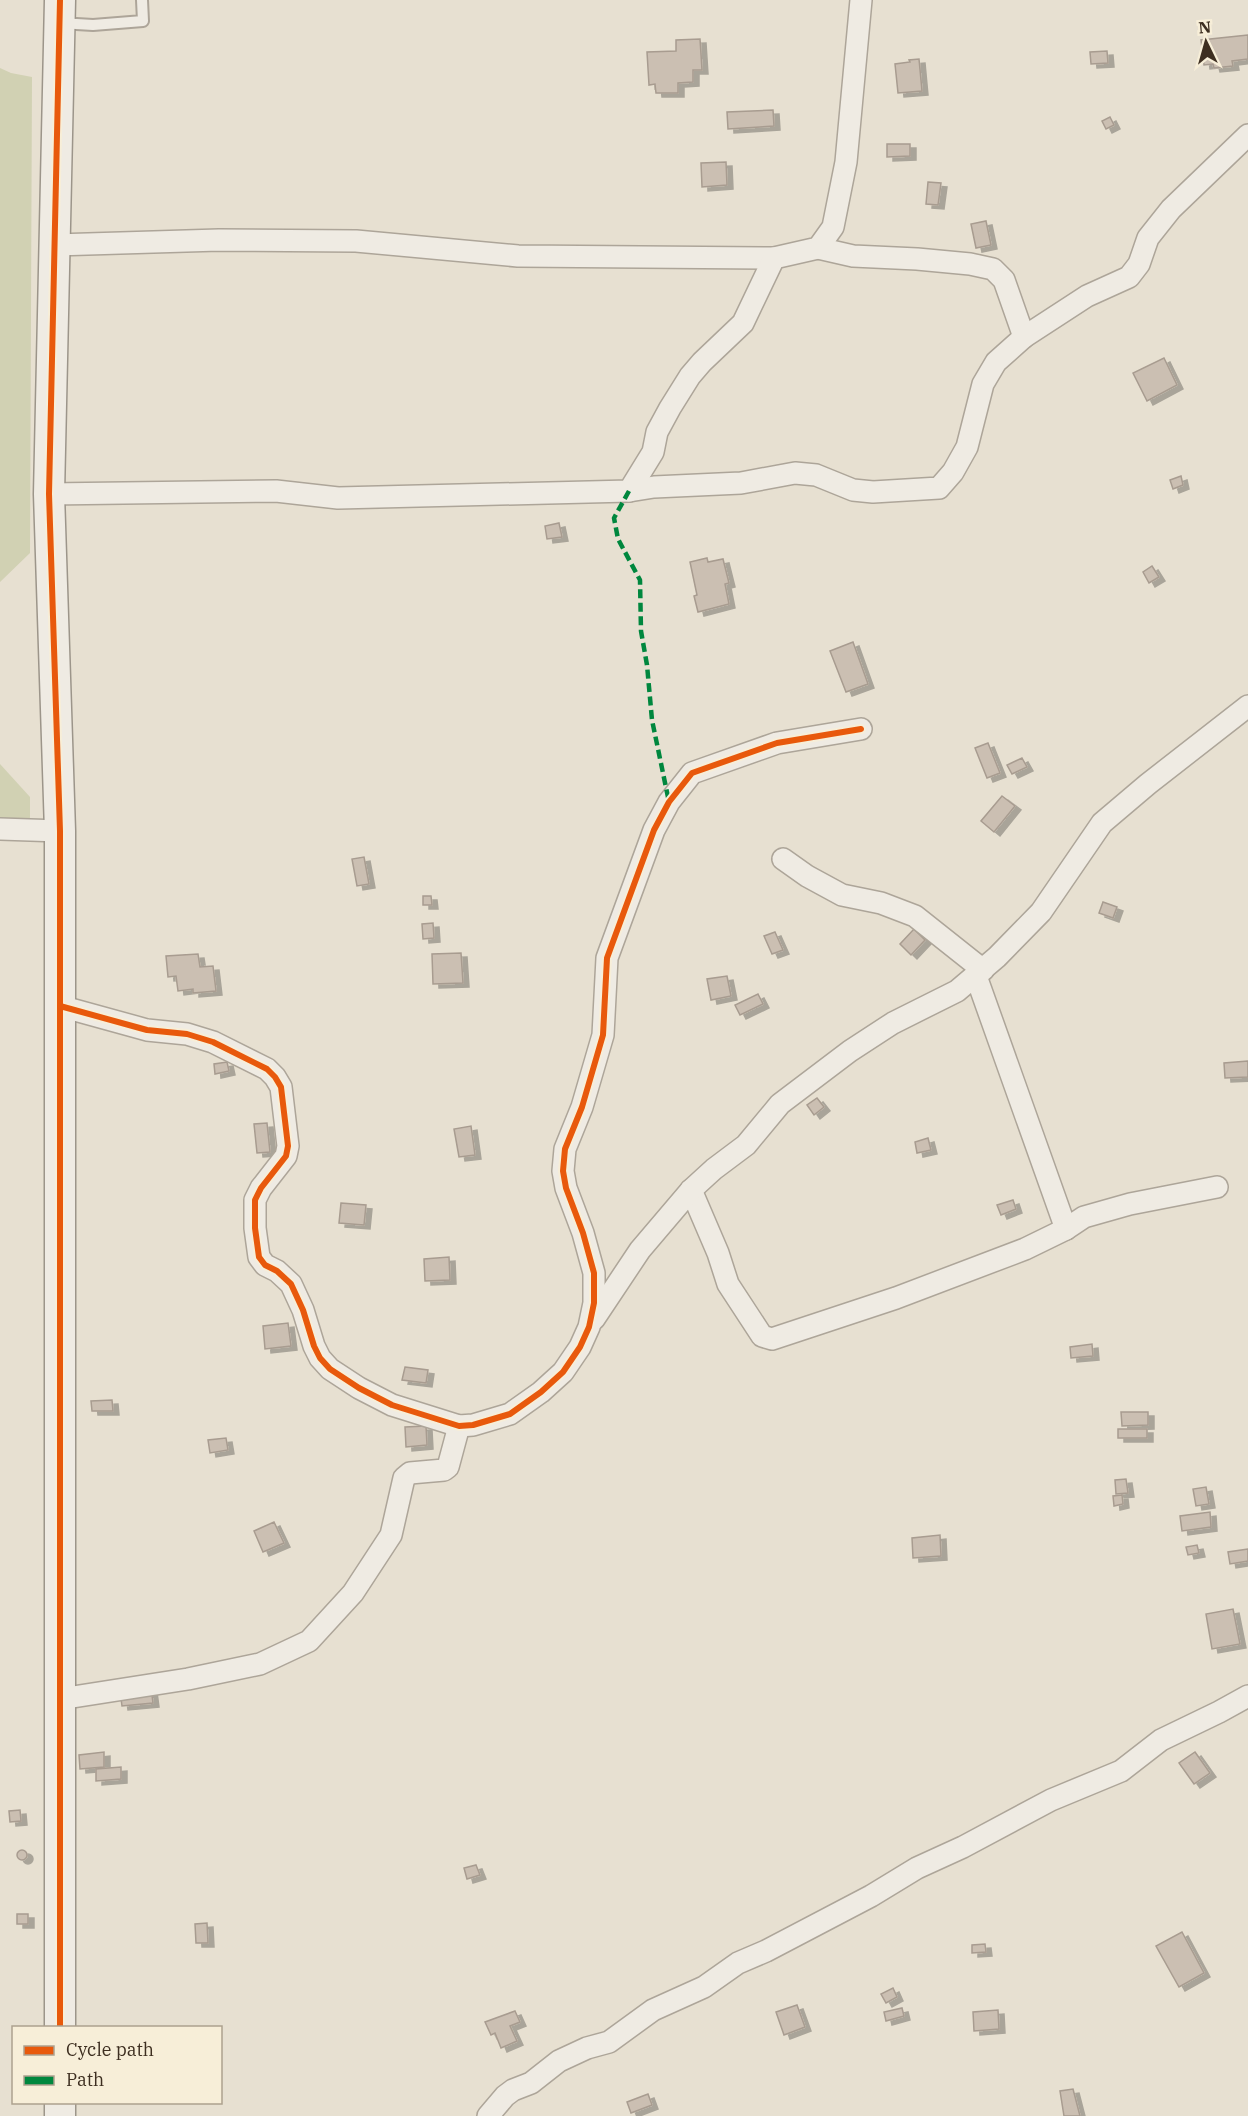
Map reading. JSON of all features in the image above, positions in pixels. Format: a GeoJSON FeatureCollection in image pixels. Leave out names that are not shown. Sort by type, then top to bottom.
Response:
{"type":"FeatureCollection","features":[{"type":"Feature","properties":{"kind":"street"},"geometry":{"type":"LineString","coordinates":[[818,248],[832,227],[846,162],[861,0]]}},
{"type":"Feature","properties":{"kind":"street"},"geometry":{"type":"LineString","coordinates":[[60,11],[49,494],[60,831],[60,2026]]}},
{"type":"Feature","properties":{"kind":"street"},"geometry":{"type":"LineString","coordinates":[[49,494],[276,491],[338,498],[629,491],[654,487],[741,483],[795,473],[816,475],[853,490],[873,492],[939,488],[953,472],[967,447],[983,384],[996,362],[1024,337],[1087,296],[1129,277],[1139,264],[1148,238],[1171,209],[1248,135]]}},
{"type":"Feature","properties":{"kind":"street"},"geometry":{"type":"LineString","coordinates":[[55,245],[219,240],[356,241],[518,256],[774,258],[818,248],[853,256],[917,259],[970,264],[993,269],[1004,280],[1024,337]]}},
{"type":"Feature","properties":{"kind":"street"},"geometry":{"type":"LineString","coordinates":[[629,491],[653,452],[657,432],[670,408],[690,376],[742,323],[774,258]]}},
{"type":"Feature","properties":{"kind":"street"},"geometry":{"type":"LineString","coordinates":[[60,1006],[147,1030],[171,1031],[213,1042],[267,1069],[275,1077],[281,1087],[284,1100],[288,1146],[286,1156],[261,1188],[255,1200],[255,1228],[259,1257],[265,1265],[277,1271],[291,1284],[303,1310],[314,1346],[320,1358],[330,1369],[359,1388],[392,1405],[459,1426],[473,1425],[510,1414],[541,1392],[563,1372],[629,1266],[691,1190],[746,1144],[780,1104],[810,1079],[893,1023],[957,991],[998,957],[1041,912],[1102,823],[1248,706]]}},
{"type":"Feature","properties":{"kind":"street"},"geometry":{"type":"LineString","coordinates":[[589,1327],[594,1303],[594,1273],[583,1233],[566,1188],[563,1171],[565,1149],[582,1107],[603,1035],[607,958],[654,830],[669,802],[692,772],[777,743],[861,729]]}},
{"type":"Feature","properties":{"kind":"street"},"geometry":{"type":"LineString","coordinates":[[0,828],[60,831]]}},
{"type":"Feature","properties":{"kind":"street"},"geometry":{"type":"LineString","coordinates":[[783,859],[807,876],[842,895],[881,903],[915,916],[979,973],[1066,1229]]}},
{"type":"Feature","properties":{"kind":"street"},"geometry":{"type":"LineString","coordinates":[[691,1190],[718,1252],[728,1284],[762,1336],[772,1339],[918,1289],[1025,1248],[1066,1229],[1084,1217],[1130,1204],[1218,1187]]}},
{"type":"Feature","properties":{"kind":"street"},"geometry":{"type":"LineString","coordinates":[[590,1258],[607,1269],[618,1270],[629,1266]]}},
{"type":"Feature","properties":{"kind":"street"},"geometry":{"type":"LineString","coordinates":[[60,1699],[188,1679],[260,1664],[309,1641],[352,1593],[391,1535],[404,1478],[410,1473],[444,1470],[448,1467],[459,1426]]}},
{"type":"Feature","properties":{"kind":"street"},"geometry":{"type":"LineString","coordinates":[[488,2116],[505,2096],[531,2083],[559,2061],[587,2048],[609,2042],[653,2010],[704,1987],[738,1963],[766,1951],[871,1896],[917,1868],[963,1847],[1051,1800],[1121,1771],[1161,1740],[1248,1696]]}},
{"type":"Feature","properties":{"kind":"lane"},"geometry":{"type":"LineString","coordinates":[[60,11],[93,25],[143,21],[142,0]]}},
{"type":"Feature","properties":{"kind":"green space"},"geometry":{"type":"Polygon","coordinates":[[[0,68],[11,73],[32,77],[30,553],[0,582],[0,68]]]}},
{"type":"Feature","properties":{"kind":"green space"},"geometry":{"type":"Polygon","coordinates":[[[0,764],[30,797],[30,819],[0,818],[0,764]]]}},
{"type":"Feature","properties":{"kind":"building"},"geometry":{"type":"Polygon","coordinates":[[[1248,35],[1248,59],[1232,61],[1233,66],[1214,68],[1213,64],[1204,65],[1201,40],[1248,35]]]}},
{"type":"Feature","properties":{"kind":"building"},"geometry":{"type":"Polygon","coordinates":[[[700,39],[702,70],[693,70],[693,82],[678,83],[678,93],[656,93],[655,84],[649,85],[647,52],[676,51],[676,40],[700,39]]]}},
{"type":"Feature","properties":{"kind":"building"},"geometry":{"type":"Polygon","coordinates":[[[1107,51],[1108,63],[1091,64],[1090,52],[1107,51]]]}},
{"type":"Feature","properties":{"kind":"building"},"geometry":{"type":"Polygon","coordinates":[[[919,59],[922,91],[898,93],[895,64],[919,59]]]}},
{"type":"Feature","properties":{"kind":"building"},"geometry":{"type":"Polygon","coordinates":[[[773,110],[774,126],[728,129],[727,112],[773,110]]]}},
{"type":"Feature","properties":{"kind":"building"},"geometry":{"type":"Polygon","coordinates":[[[1110,117],[1114,125],[1106,129],[1102,121],[1110,117]]]}},
{"type":"Feature","properties":{"kind":"building"},"geometry":{"type":"Polygon","coordinates":[[[887,144],[910,144],[910,156],[887,157],[887,144]]]}},
{"type":"Feature","properties":{"kind":"building"},"geometry":{"type":"Polygon","coordinates":[[[726,162],[727,185],[702,187],[701,163],[726,162]]]}},
{"type":"Feature","properties":{"kind":"building"},"geometry":{"type":"Polygon","coordinates":[[[928,182],[941,183],[938,205],[926,204],[928,182]]]}},
{"type":"Feature","properties":{"kind":"building"},"geometry":{"type":"Polygon","coordinates":[[[986,221],[991,245],[976,248],[971,224],[986,221]]]}},
{"type":"Feature","properties":{"kind":"building"},"geometry":{"type":"Polygon","coordinates":[[[1164,358],[1177,385],[1147,401],[1133,373],[1164,358]]]}},
{"type":"Feature","properties":{"kind":"building"},"geometry":{"type":"Polygon","coordinates":[[[1181,476],[1183,485],[1173,489],[1170,480],[1181,476]]]}},
{"type":"Feature","properties":{"kind":"building"},"geometry":{"type":"Polygon","coordinates":[[[559,523],[562,537],[547,539],[545,526],[559,523]]]}},
{"type":"Feature","properties":{"kind":"building"},"geometry":{"type":"Polygon","coordinates":[[[707,558],[708,562],[723,559],[729,583],[725,584],[729,604],[698,612],[690,562],[707,558]]]}},
{"type":"Feature","properties":{"kind":"building"},"geometry":{"type":"Polygon","coordinates":[[[1152,566],[1159,577],[1149,583],[1143,572],[1152,566]]]}},
{"type":"Feature","properties":{"kind":"building"},"geometry":{"type":"Polygon","coordinates":[[[853,642],[868,684],[846,692],[830,651],[853,642]]]}},
{"type":"Feature","properties":{"kind":"building"},"geometry":{"type":"Polygon","coordinates":[[[988,743],[1000,773],[987,778],[975,748],[988,743]]]}},
{"type":"Feature","properties":{"kind":"building"},"geometry":{"type":"Polygon","coordinates":[[[1022,758],[1027,767],[1012,774],[1007,765],[1022,758]]]}},
{"type":"Feature","properties":{"kind":"building"},"geometry":{"type":"Polygon","coordinates":[[[1002,796],[1015,806],[994,832],[981,821],[1002,796]]]}},
{"type":"Feature","properties":{"kind":"building"},"geometry":{"type":"Polygon","coordinates":[[[364,857],[369,884],[357,886],[352,859],[364,857]]]}},
{"type":"Feature","properties":{"kind":"building"},"geometry":{"type":"Polygon","coordinates":[[[423,896],[431,896],[432,905],[423,905],[423,896]]]}},
{"type":"Feature","properties":{"kind":"building"},"geometry":{"type":"Polygon","coordinates":[[[1103,902],[1117,907],[1113,918],[1099,913],[1103,902]]]}},
{"type":"Feature","properties":{"kind":"building"},"geometry":{"type":"Polygon","coordinates":[[[433,923],[434,938],[423,939],[422,924],[433,923]]]}},
{"type":"Feature","properties":{"kind":"building"},"geometry":{"type":"Polygon","coordinates":[[[914,929],[925,940],[911,955],[900,944],[914,929]]]}},
{"type":"Feature","properties":{"kind":"building"},"geometry":{"type":"Polygon","coordinates":[[[775,932],[783,950],[772,954],[764,936],[775,932]]]}},
{"type":"Feature","properties":{"kind":"building"},"geometry":{"type":"Polygon","coordinates":[[[461,953],[463,983],[433,984],[432,954],[461,953]]]}},
{"type":"Feature","properties":{"kind":"building"},"geometry":{"type":"Polygon","coordinates":[[[198,954],[200,967],[213,966],[216,991],[193,993],[193,989],[178,991],[176,976],[168,977],[166,956],[198,954]]]}},
{"type":"Feature","properties":{"kind":"building"},"geometry":{"type":"Polygon","coordinates":[[[727,976],[731,996],[711,1000],[707,979],[727,976]]]}},
{"type":"Feature","properties":{"kind":"building"},"geometry":{"type":"Polygon","coordinates":[[[758,994],[763,1004],[740,1015],[735,1005],[758,994]]]}},
{"type":"Feature","properties":{"kind":"building"},"geometry":{"type":"Polygon","coordinates":[[[1248,1061],[1248,1077],[1225,1078],[1224,1063],[1248,1061]]]}},
{"type":"Feature","properties":{"kind":"building"},"geometry":{"type":"Polygon","coordinates":[[[227,1062],[229,1071],[215,1074],[214,1064],[227,1062]]]}},
{"type":"Feature","properties":{"kind":"building"},"geometry":{"type":"Polygon","coordinates":[[[817,1098],[824,1107],[814,1115],[807,1105],[817,1098]]]}},
{"type":"Feature","properties":{"kind":"building"},"geometry":{"type":"Polygon","coordinates":[[[267,1123],[270,1152],[257,1153],[254,1124],[267,1123]]]}},
{"type":"Feature","properties":{"kind":"building"},"geometry":{"type":"Polygon","coordinates":[[[471,1126],[475,1155],[459,1157],[454,1129],[471,1126]]]}},
{"type":"Feature","properties":{"kind":"building"},"geometry":{"type":"Polygon","coordinates":[[[928,1138],[931,1150],[917,1153],[915,1142],[928,1138]]]}},
{"type":"Feature","properties":{"kind":"building"},"geometry":{"type":"Polygon","coordinates":[[[1013,1200],[1016,1209],[1001,1215],[997,1205],[1013,1200]]]}},
{"type":"Feature","properties":{"kind":"building"},"geometry":{"type":"Polygon","coordinates":[[[341,1203],[366,1205],[364,1225],[339,1223],[341,1203]]]}},
{"type":"Feature","properties":{"kind":"building"},"geometry":{"type":"Polygon","coordinates":[[[449,1257],[450,1280],[425,1281],[424,1259],[449,1257]]]}},
{"type":"Feature","properties":{"kind":"building"},"geometry":{"type":"Polygon","coordinates":[[[288,1323],[291,1346],[265,1349],[263,1326],[288,1323]]]}},
{"type":"Feature","properties":{"kind":"building"},"geometry":{"type":"Polygon","coordinates":[[[1092,1344],[1093,1356],[1071,1358],[1070,1347],[1092,1344]]]}},
{"type":"Feature","properties":{"kind":"building"},"geometry":{"type":"Polygon","coordinates":[[[405,1367],[428,1370],[426,1383],[402,1380],[405,1367]]]}},
{"type":"Feature","properties":{"kind":"building"},"geometry":{"type":"Polygon","coordinates":[[[112,1400],[113,1411],[92,1411],[91,1401],[112,1400]]]}},
{"type":"Feature","properties":{"kind":"building"},"geometry":{"type":"Polygon","coordinates":[[[1121,1412],[1148,1412],[1148,1425],[1122,1426],[1121,1412]]]}},
{"type":"Feature","properties":{"kind":"building"},"geometry":{"type":"Polygon","coordinates":[[[426,1426],[427,1445],[406,1447],[405,1427],[426,1426]]]}},
{"type":"Feature","properties":{"kind":"building"},"geometry":{"type":"Polygon","coordinates":[[[1118,1429],[1147,1429],[1147,1438],[1118,1438],[1118,1429]]]}},
{"type":"Feature","properties":{"kind":"building"},"geometry":{"type":"Polygon","coordinates":[[[226,1438],[228,1450],[210,1453],[208,1440],[226,1438]]]}},
{"type":"Feature","properties":{"kind":"building"},"geometry":{"type":"Polygon","coordinates":[[[1126,1479],[1128,1493],[1116,1494],[1115,1480],[1126,1479]]]}},
{"type":"Feature","properties":{"kind":"building"},"geometry":{"type":"Polygon","coordinates":[[[1206,1487],[1209,1504],[1196,1506],[1193,1489],[1206,1487]]]}},
{"type":"Feature","properties":{"kind":"building"},"geometry":{"type":"Polygon","coordinates":[[[1122,1495],[1123,1504],[1114,1506],[1113,1496],[1122,1495]]]}},
{"type":"Feature","properties":{"kind":"building"},"geometry":{"type":"Polygon","coordinates":[[[1210,1512],[1211,1527],[1182,1531],[1180,1516],[1210,1512]]]}},
{"type":"Feature","properties":{"kind":"building"},"geometry":{"type":"Polygon","coordinates":[[[274,1522],[284,1543],[263,1552],[254,1531],[274,1522]]]}},
{"type":"Feature","properties":{"kind":"building"},"geometry":{"type":"Polygon","coordinates":[[[940,1535],[941,1556],[913,1558],[912,1538],[940,1535]]]}},
{"type":"Feature","properties":{"kind":"building"},"geometry":{"type":"Polygon","coordinates":[[[1197,1545],[1199,1553],[1188,1555],[1186,1547],[1197,1545]]]}},
{"type":"Feature","properties":{"kind":"building"},"geometry":{"type":"Polygon","coordinates":[[[1248,1549],[1248,1561],[1230,1564],[1228,1552],[1248,1549]]]}},
{"type":"Feature","properties":{"kind":"building"},"geometry":{"type":"Polygon","coordinates":[[[1233,1609],[1240,1644],[1212,1649],[1206,1614],[1233,1609]]]}},
{"type":"Feature","properties":{"kind":"building"},"geometry":{"type":"Polygon","coordinates":[[[151,1688],[153,1703],[122,1706],[120,1691],[151,1688]]]}},
{"type":"Feature","properties":{"kind":"building"},"geometry":{"type":"Polygon","coordinates":[[[104,1752],[104,1767],[80,1769],[79,1755],[104,1752]]]}},
{"type":"Feature","properties":{"kind":"building"},"geometry":{"type":"Polygon","coordinates":[[[1195,1752],[1210,1773],[1194,1784],[1179,1763],[1195,1752]]]}},
{"type":"Feature","properties":{"kind":"building"},"geometry":{"type":"Polygon","coordinates":[[[121,1767],[121,1779],[96,1781],[96,1769],[121,1767]]]}},
{"type":"Feature","properties":{"kind":"building"},"geometry":{"type":"Polygon","coordinates":[[[20,1810],[21,1821],[10,1822],[9,1811],[20,1810]]]}},
{"type":"Feature","properties":{"kind":"building"},"geometry":{"type":"Polygon","coordinates":[[[22,1850],[26,1851],[26,1859],[22,1860],[18,1859],[17,1855],[18,1851],[22,1850]]]}},
{"type":"Feature","properties":{"kind":"building"},"geometry":{"type":"Polygon","coordinates":[[[476,1865],[480,1875],[467,1879],[464,1868],[476,1865]]]}},
{"type":"Feature","properties":{"kind":"building"},"geometry":{"type":"Polygon","coordinates":[[[17,1914],[28,1914],[28,1924],[17,1924],[17,1914]]]}},
{"type":"Feature","properties":{"kind":"building"},"geometry":{"type":"Polygon","coordinates":[[[207,1923],[208,1943],[196,1943],[195,1924],[207,1923]]]}},
{"type":"Feature","properties":{"kind":"building"},"geometry":{"type":"Polygon","coordinates":[[[1182,1932],[1204,1973],[1179,1987],[1156,1946],[1182,1932]]]}},
{"type":"Feature","properties":{"kind":"building"},"geometry":{"type":"Polygon","coordinates":[[[985,1944],[986,1952],[972,1953],[972,1945],[985,1944]]]}},
{"type":"Feature","properties":{"kind":"building"},"geometry":{"type":"Polygon","coordinates":[[[893,1988],[897,1997],[886,2003],[881,1994],[893,1988]]]}},
{"type":"Feature","properties":{"kind":"building"},"geometry":{"type":"Polygon","coordinates":[[[797,2005],[805,2027],[784,2035],[776,2012],[797,2005]]]}},
{"type":"Feature","properties":{"kind":"building"},"geometry":{"type":"Polygon","coordinates":[[[902,2008],[904,2016],[886,2021],[884,2012],[902,2008]]]}},
{"type":"Feature","properties":{"kind":"building"},"geometry":{"type":"Polygon","coordinates":[[[998,2010],[999,2029],[974,2031],[973,2012],[998,2010]]]}},
{"type":"Feature","properties":{"kind":"building"},"geometry":{"type":"Polygon","coordinates":[[[515,2011],[520,2022],[510,2026],[517,2041],[501,2048],[495,2033],[491,2035],[485,2022],[515,2011]]]}},
{"type":"Feature","properties":{"kind":"building"},"geometry":{"type":"Polygon","coordinates":[[[1073,2089],[1080,2116],[1064,2116],[1060,2091],[1073,2089]]]}},
{"type":"Feature","properties":{"kind":"building"},"geometry":{"type":"Polygon","coordinates":[[[648,2094],[652,2105],[631,2113],[627,2102],[648,2094]]]}},
{"type":"Feature","properties":{"kind":"marked path"},"geometry":{"type":"LineString","coordinates":[[629,491],[614,518],[618,539],[640,580],[641,631],[652,720],[669,802]]}},
{"type":"Feature","properties":{"kind":"cycle path"},"geometry":{"type":"LineString","coordinates":[[60,0],[49,494],[60,831],[60,2026]]}},
{"type":"Feature","properties":{"kind":"cycle path"},"geometry":{"type":"LineString","coordinates":[[60,1006],[147,1030],[187,1034],[213,1042],[267,1069],[281,1087],[288,1146],[286,1156],[261,1188],[255,1200],[255,1228],[259,1257],[265,1265],[277,1271],[291,1284],[320,1358],[330,1369],[359,1388],[392,1405],[459,1426],[473,1425],[510,1414],[541,1392],[563,1372],[580,1347],[589,1327],[594,1303],[594,1273],[583,1233],[566,1188],[563,1171],[565,1149],[582,1107],[603,1035],[607,958],[654,830],[669,802],[692,773],[777,743],[861,729]]}}]}
